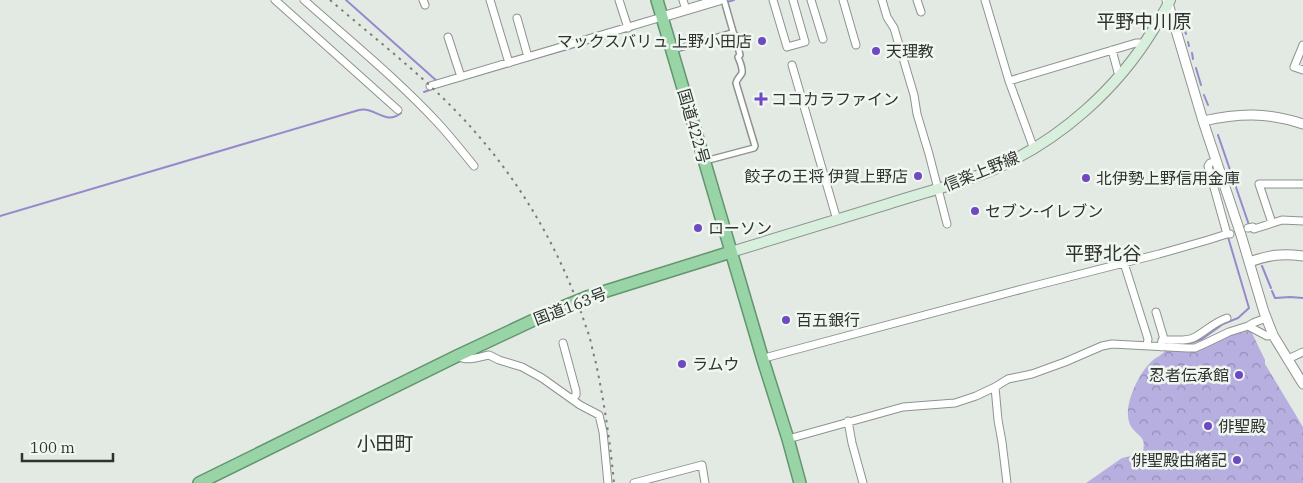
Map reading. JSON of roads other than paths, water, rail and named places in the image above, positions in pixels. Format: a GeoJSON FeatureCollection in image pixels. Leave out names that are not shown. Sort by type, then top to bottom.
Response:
{"type":"FeatureCollection","features":[{"type":"Feature","properties":{"kind":"highway","name":"国道422号"},"geometry":{"type":"LineString","coordinates":[[657,0],[731,252]]}},
{"type":"Feature","properties":{"kind":"highway","name":"国道163号"},"geometry":{"type":"LineString","coordinates":[[199,483],[555,310],[588,297],[731,252]]}},
{"type":"Feature","properties":{"kind":"highway"},"geometry":{"type":"LineString","coordinates":[[731,252],[800,483]]}},
{"type":"Feature","properties":{"kind":"main road","name":"信楽上野線"},"geometry":{"type":"LineString","coordinates":[[731,252],[975,177],[1000,167],[1034,149],[1058,133],[1086,110],[1119,76],[1145,43],[1168,2]]}},
{"type":"Feature","properties":{"kind":"street"},"geometry":{"type":"LineString","coordinates":[[275,0],[398,110]]}},
{"type":"Feature","properties":{"kind":"street"},"geometry":{"type":"LineString","coordinates":[[304,0],[419,104],[474,166]]}},
{"type":"Feature","properties":{"kind":"street"},"geometry":{"type":"LineString","coordinates":[[490,0],[509,63]]}},
{"type":"Feature","properties":{"kind":"street"},"geometry":{"type":"LineString","coordinates":[[619,0],[628,28]]}},
{"type":"Feature","properties":{"kind":"street"},"geometry":{"type":"LineString","coordinates":[[683,0],[686,10]]}},
{"type":"Feature","properties":{"kind":"street"},"geometry":{"type":"LineString","coordinates":[[436,84],[719,0]]}},
{"type":"Feature","properties":{"kind":"street"},"geometry":{"type":"LineString","coordinates":[[705,161],[754,148],[755,146],[736,83],[742,70],[738,57],[740,54],[724,0]]}},
{"type":"Feature","properties":{"kind":"street"},"geometry":{"type":"LineString","coordinates":[[773,0],[787,47],[805,42],[793,0]]}},
{"type":"Feature","properties":{"kind":"street"},"geometry":{"type":"LineString","coordinates":[[811,0],[823,39]]}},
{"type":"Feature","properties":{"kind":"street"},"geometry":{"type":"LineString","coordinates":[[842,0],[856,45]]}},
{"type":"Feature","properties":{"kind":"street"},"geometry":{"type":"LineString","coordinates":[[882,0],[887,17],[894,28],[914,95],[917,114],[947,224]]}},
{"type":"Feature","properties":{"kind":"street"},"geometry":{"type":"LineString","coordinates":[[917,0],[920,12]]}},
{"type":"Feature","properties":{"kind":"street"},"geometry":{"type":"LineString","coordinates":[[985,0],[1009,80],[1034,149]]}},
{"type":"Feature","properties":{"kind":"street"},"geometry":{"type":"LineString","coordinates":[[1168,2],[1203,121],[1266,318],[1273,335],[1303,384]]}},
{"type":"Feature","properties":{"kind":"street"},"geometry":{"type":"LineString","coordinates":[[517,18],[528,57]]}},
{"type":"Feature","properties":{"kind":"street"},"geometry":{"type":"LineString","coordinates":[[672,50],[732,33],[734,35]]}},
{"type":"Feature","properties":{"kind":"street"},"geometry":{"type":"LineString","coordinates":[[448,37],[461,77]]}},
{"type":"Feature","properties":{"kind":"street"},"geometry":{"type":"LineString","coordinates":[[1009,80],[1136,43],[1145,43]]}},
{"type":"Feature","properties":{"kind":"street"},"geometry":{"type":"LineString","coordinates":[[1303,45],[1294,67],[1303,70]]}},
{"type":"Feature","properties":{"kind":"street"},"geometry":{"type":"LineString","coordinates":[[1112,50],[1119,76]]}},
{"type":"Feature","properties":{"kind":"street"},"geometry":{"type":"LineString","coordinates":[[792,65],[837,220]]}},
{"type":"Feature","properties":{"kind":"street"},"geometry":{"type":"LineString","coordinates":[[1203,121],[1228,115],[1259,115],[1286,118],[1303,124]]}},
{"type":"Feature","properties":{"kind":"street"},"geometry":{"type":"LineString","coordinates":[[763,360],[768,357],[1010,292],[1168,252],[1227,234],[1208,166],[1216,161]]}},
{"type":"Feature","properties":{"kind":"street"},"geometry":{"type":"LineString","coordinates":[[1272,223],[1258,184],[1303,184]]}},
{"type":"Feature","properties":{"kind":"street"},"geometry":{"type":"LineString","coordinates":[[1248,228],[1252,227],[1254,229],[1282,220],[1303,220]]}},
{"type":"Feature","properties":{"kind":"street"},"geometry":{"type":"LineString","coordinates":[[1249,262],[1269,256],[1286,254],[1303,256]]}},
{"type":"Feature","properties":{"kind":"street"},"geometry":{"type":"LineString","coordinates":[[1124,263],[1148,339],[1147,345]]}},
{"type":"Feature","properties":{"kind":"street"},"geometry":{"type":"LineString","coordinates":[[1156,312],[1163,343]]}},
{"type":"Feature","properties":{"kind":"street"},"geometry":{"type":"LineString","coordinates":[[788,439],[903,407],[955,403],[976,396],[1008,379],[1032,374],[1102,346],[1118,343],[1147,345],[1193,338],[1218,321],[1227,318]]}},
{"type":"Feature","properties":{"kind":"street"},"geometry":{"type":"LineString","coordinates":[[1163,343],[1194,348],[1266,318]]}},
{"type":"Feature","properties":{"kind":"street"},"geometry":{"type":"LineString","coordinates":[[1248,326],[1267,336],[1273,335]]}},
{"type":"Feature","properties":{"kind":"street"},"geometry":{"type":"LineString","coordinates":[[563,343],[576,391],[576,395],[572,399]]}},
{"type":"Feature","properties":{"kind":"street"},"geometry":{"type":"LineString","coordinates":[[1288,359],[1303,352]]}},
{"type":"Feature","properties":{"kind":"street"},"geometry":{"type":"LineString","coordinates":[[457,356],[472,358],[489,354],[542,378],[580,405],[599,415],[603,432],[608,483]]}},
{"type":"Feature","properties":{"kind":"street"},"geometry":{"type":"LineString","coordinates":[[995,387],[1007,483]]}},
{"type":"Feature","properties":{"kind":"street"},"geometry":{"type":"LineString","coordinates":[[848,422],[863,483]]}},
{"type":"Feature","properties":{"kind":"street"},"geometry":{"type":"LineString","coordinates":[[634,483],[702,465],[705,483]]}},
{"type":"Feature","properties":{"kind":"waterway"},"geometry":{"type":"LineString","coordinates":[[346,0],[438,82]]}},
{"type":"Feature","properties":{"kind":"waterway"},"geometry":{"type":"LineString","coordinates":[[727,2],[734,0]]}},
{"type":"Feature","properties":{"kind":"waterway"},"geometry":{"type":"LineString","coordinates":[[1181,18],[1186,34]]}},
{"type":"Feature","properties":{"kind":"waterway"},"geometry":{"type":"LineString","coordinates":[[625,32],[633,29]]}},
{"type":"Feature","properties":{"kind":"waterway"},"geometry":{"type":"LineString","coordinates":[[505,67],[613,36]]}},
{"type":"Feature","properties":{"kind":"waterway"},"geometry":{"type":"LineString","coordinates":[[1188,42],[1189,46]]}},
{"type":"Feature","properties":{"kind":"waterway"},"geometry":{"type":"LineString","coordinates":[[1192,53],[1193,59]]}},
{"type":"Feature","properties":{"kind":"waterway"},"geometry":{"type":"LineString","coordinates":[[1196,68],[1201,85]]}},
{"type":"Feature","properties":{"kind":"waterway"},"geometry":{"type":"LineString","coordinates":[[424,92],[435,88]]}},
{"type":"Feature","properties":{"kind":"waterway"},"geometry":{"type":"LineString","coordinates":[[1204,95],[1208,105]]}},
{"type":"Feature","properties":{"kind":"waterway"},"geometry":{"type":"LineString","coordinates":[[0,216],[359,110],[370,111],[385,117],[401,113]]}},
{"type":"Feature","properties":{"kind":"waterway"},"geometry":{"type":"LineString","coordinates":[[1218,135],[1249,225]]}},
{"type":"Feature","properties":{"kind":"waterway"},"geometry":{"type":"LineString","coordinates":[[1187,343],[1202,339],[1223,324],[1238,318],[1249,308],[1228,237]]}},
{"type":"Feature","properties":{"kind":"waterway"},"geometry":{"type":"LineString","coordinates":[[1262,266],[1271,288]]}},
{"type":"Feature","properties":{"kind":"waterway"},"geometry":{"type":"LineString","coordinates":[[1272,291],[1275,298],[1303,298]]}},
{"type":"Feature","properties":{"kind":"railway"},"geometry":{"type":"LineString","coordinates":[[330,0],[406,64],[442,97],[476,133],[511,178],[542,226],[567,277],[590,337],[604,405],[614,483]]}},
{"type":"Feature","properties":{"kind":"place","name":"マックスバリュ 上野小田店"},"geometry":{"type":"Point","coordinates":[762,41]}},
{"type":"Feature","properties":{"kind":"place","name":"天理教"},"geometry":{"type":"Point","coordinates":[876,51]}},
{"type":"Feature","properties":{"kind":"place","name":"ココカラファイン"},"geometry":{"type":"Point","coordinates":[761,99]}},
{"type":"Feature","properties":{"kind":"place","name":"餃子の王将 伊賀上野店"},"geometry":{"type":"Point","coordinates":[918,176]}},
{"type":"Feature","properties":{"kind":"place","name":"北伊勢上野信用金庫"},"geometry":{"type":"Point","coordinates":[1086,178]}},
{"type":"Feature","properties":{"kind":"place","name":"セブン-イレブン"},"geometry":{"type":"Point","coordinates":[975,211]}},
{"type":"Feature","properties":{"kind":"place","name":"ローソン"},"geometry":{"type":"Point","coordinates":[698,228]}},
{"type":"Feature","properties":{"kind":"place","name":"百五銀行"},"geometry":{"type":"Point","coordinates":[786,320]}},
{"type":"Feature","properties":{"kind":"place","name":"ラムウ"},"geometry":{"type":"Point","coordinates":[682,364]}},
{"type":"Feature","properties":{"kind":"place","name":"忍者伝承館"},"geometry":{"type":"Point","coordinates":[1239,375]}},
{"type":"Feature","properties":{"kind":"place","name":"俳聖殿"},"geometry":{"type":"Point","coordinates":[1208,426]}},
{"type":"Feature","properties":{"kind":"place","name":"俳聖殿由緒記"},"geometry":{"type":"Point","coordinates":[1237,460]}},
{"type":"Feature","properties":{"kind":"district","name":"平野中川原"},"geometry":{"type":"Point","coordinates":[1144,21]}},
{"type":"Feature","properties":{"kind":"district","name":"平野北谷"},"geometry":{"type":"Point","coordinates":[1103,253]}},
{"type":"Feature","properties":{"kind":"district","name":"小田町"},"geometry":{"type":"Point","coordinates":[385,443]}}]}
